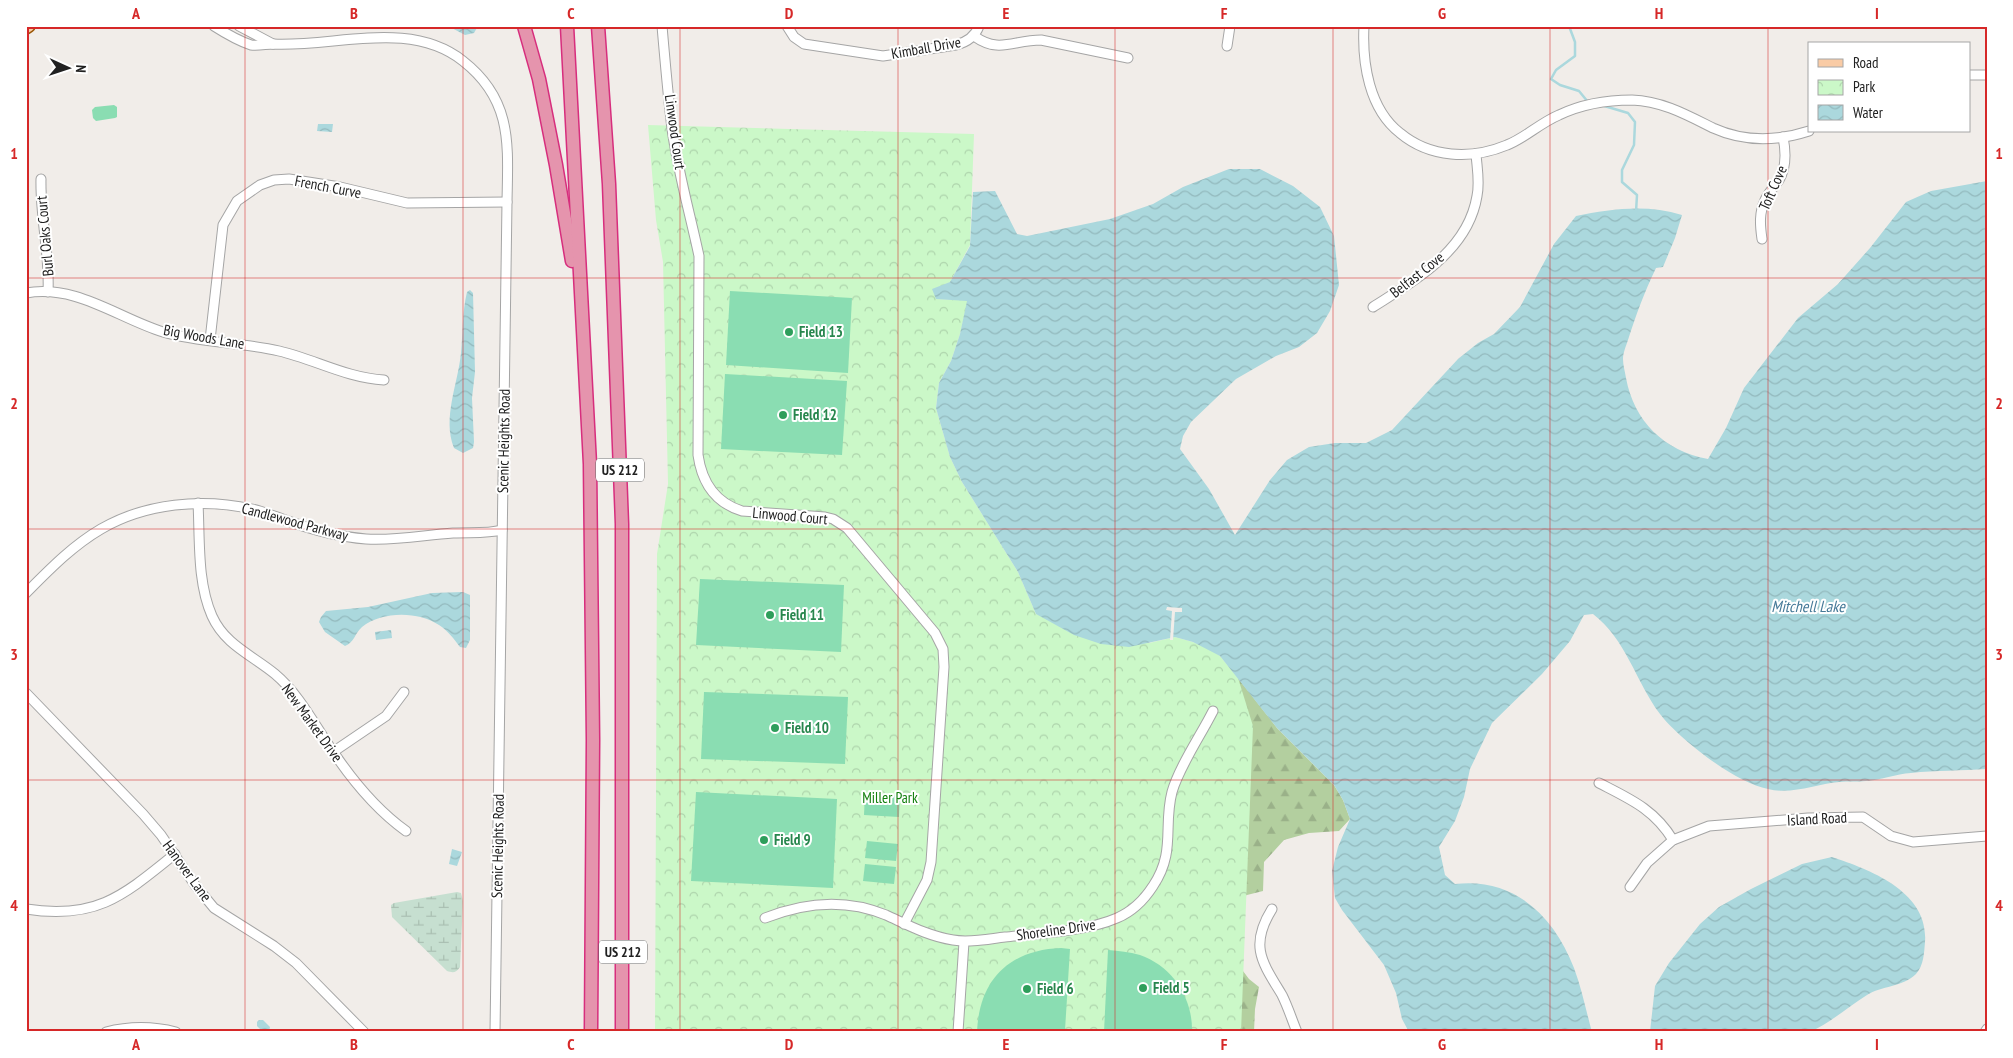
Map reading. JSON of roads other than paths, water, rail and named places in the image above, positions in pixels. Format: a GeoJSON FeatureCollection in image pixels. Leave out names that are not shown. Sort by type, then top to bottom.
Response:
{"type":"FeatureCollection","features":[{"type":"Feature","properties":{"kind":"highway"},"geometry":{"type":"LineString","coordinates":[[524,26],[539,79],[571,248],[576,331],[590,464]]}},
{"type":"Feature","properties":{"kind":"highway","name":"US 212"},"geometry":{"type":"LineString","coordinates":[[567,26],[590,464],[593,740],[591,1032]]}},
{"type":"Feature","properties":{"kind":"highway","name":"US 212"},"geometry":{"type":"LineString","coordinates":[[598,26],[609,184],[622,524],[622,1032]]}},
{"type":"Feature","properties":{"kind":"highway"},"geometry":{"type":"LineString","coordinates":[[602,26],[602,68]]}},
{"type":"Feature","properties":{"kind":"highway"},"geometry":{"type":"LineString","coordinates":[[623,872],[630,930],[631,1032]]}},
{"type":"Feature","properties":{"kind":"highway"},"geometry":{"type":"LineString","coordinates":[[583,1032],[592,875]]}},
{"type":"Feature","properties":{"kind":"street","name":"Scenic Heights Road"},"geometry":{"type":"LineString","coordinates":[[214,26],[252,45],[273,44],[288,46],[386,38],[408,38],[429,42],[455,54],[482,78],[497,100],[501,110],[507,140],[508,202],[496,1032]]}},
{"type":"Feature","properties":{"kind":"street","name":"Scenic Heights Road"},"geometry":{"type":"LineString","coordinates":[[239,26],[273,44]]}},
{"type":"Feature","properties":{"kind":"street","name":"Linwood Court"},"geometry":{"type":"LineString","coordinates":[[662,26],[673,130],[685,199],[694,229],[699,256],[698,456],[705,482],[718,498],[734,509],[754,513],[825,517],[833,519],[847,528],[935,633],[942,648],[944,667],[931,862],[927,880],[904,924]]}},
{"type":"Feature","properties":{"kind":"street","name":"Kimball Drive"},"geometry":{"type":"LineString","coordinates":[[787,26],[794,37],[804,44],[883,56],[956,45],[974,36],[991,46],[1006,46],[1028,40],[1041,40],[1128,58]]}},
{"type":"Feature","properties":{"kind":"street"},"geometry":{"type":"LineString","coordinates":[[974,36],[979,26]]}},
{"type":"Feature","properties":{"kind":"street"},"geometry":{"type":"LineString","coordinates":[[1227,46],[1230,26]]}},
{"type":"Feature","properties":{"kind":"street"},"geometry":{"type":"LineString","coordinates":[[1364,26],[1364,52],[1368,77],[1376,101],[1384,116],[1408,140],[1439,153],[1457,155],[1476,154],[1507,145],[1558,115],[1595,103],[1616,100],[1637,100],[1658,104],[1678,110],[1733,135],[1753,138],[1783,137],[1808,131]]}},
{"type":"Feature","properties":{"kind":"street"},"geometry":{"type":"LineString","coordinates":[[1970,75],[1987,75]]}},
{"type":"Feature","properties":{"kind":"street","name":"Toft Cove"},"geometry":{"type":"LineString","coordinates":[[1762,239],[1760,226],[1761,212],[1766,199],[1783,170],[1786,154],[1783,137]]}},
{"type":"Feature","properties":{"kind":"street","name":"Belfast Cove"},"geometry":{"type":"LineString","coordinates":[[1373,308],[1419,278],[1452,247],[1464,229],[1477,197],[1476,154]]}},
{"type":"Feature","properties":{"kind":"street","name":"Burl Oaks Court"},"geometry":{"type":"LineString","coordinates":[[41,179],[40,202],[49,266],[48,292]]}},
{"type":"Feature","properties":{"kind":"street","name":"French Curve"},"geometry":{"type":"LineString","coordinates":[[210,340],[222,225],[237,200],[260,185],[274,180],[289,179],[340,187],[408,203],[508,202]]}},
{"type":"Feature","properties":{"kind":"street","name":"Big Woods Lane"},"geometry":{"type":"LineString","coordinates":[[26,293],[48,292],[76,296],[163,332],[280,351],[358,376],[384,380]]}},
{"type":"Feature","properties":{"kind":"street","name":"New Market Drive"},"geometry":{"type":"LineString","coordinates":[[198,503],[206,600],[213,617],[223,633],[235,646],[276,675],[290,689],[333,752],[363,790],[406,831]]}},
{"type":"Feature","properties":{"kind":"street","name":"Candlewood Parkway"},"geometry":{"type":"LineString","coordinates":[[26,593],[61,559],[101,529],[148,511],[173,505],[217,503],[254,509],[312,529],[366,539],[394,539],[453,533],[491,533],[502,530]]}},
{"type":"Feature","properties":{"kind":"street"},"geometry":{"type":"LineString","coordinates":[[333,752],[386,716],[404,692]]}},
{"type":"Feature","properties":{"kind":"street","name":"Hanover Lane"},"geometry":{"type":"LineString","coordinates":[[26,693],[144,814],[175,854],[194,885],[214,908],[274,946],[296,963],[364,1032]]}},
{"type":"Feature","properties":{"kind":"street","name":"Shoreline Drive"},"geometry":{"type":"LineString","coordinates":[[765,918],[793,908],[833,903],[865,908],[927,934],[964,942],[1056,931],[1102,923],[1117,918],[1137,905],[1153,886],[1164,864],[1169,840],[1169,812],[1173,789],[1213,711]]}},
{"type":"Feature","properties":{"kind":"street"},"geometry":{"type":"LineString","coordinates":[[1599,783],[1637,802],[1652,813],[1673,840]]}},
{"type":"Feature","properties":{"kind":"street","name":"Island Road"},"geometry":{"type":"LineString","coordinates":[[1630,886],[1647,863],[1673,840],[1709,826],[1808,818],[1863,817],[1891,836],[1913,842],[1987,836]]}},
{"type":"Feature","properties":{"kind":"street"},"geometry":{"type":"LineString","coordinates":[[26,909],[44,912],[74,912],[95,907],[116,898],[135,886],[175,854]]}},
{"type":"Feature","properties":{"kind":"street"},"geometry":{"type":"LineString","coordinates":[[1272,909],[1264,922],[1260,936],[1260,952],[1264,966],[1286,1004],[1297,1032]]}},
{"type":"Feature","properties":{"kind":"street"},"geometry":{"type":"LineString","coordinates":[[958,1032],[964,942]]}},
{"type":"Feature","properties":{"kind":"street"},"geometry":{"type":"LineString","coordinates":[[106,1032],[124,1027],[145,1027],[176,1032]]}},
{"type":"Feature","properties":{"kind":"water"},"geometry":{"type":"Polygon","coordinates":[[[448,26],[478,26],[474,33],[465,35],[448,26]]]}},
{"type":"Feature","properties":{"kind":"water"},"geometry":{"type":"Polygon","coordinates":[[[318,124],[333,124],[332,132],[317,131],[318,124]]]}},
{"type":"Feature","properties":{"kind":"water","name":"Mitchell Lake"},"geometry":{"type":"Polygon","coordinates":[[[1229,169],[1260,169],[1293,186],[1320,207],[1334,236],[1339,285],[1330,311],[1317,333],[1299,347],[1276,356],[1236,379],[1191,422],[1183,436],[1180,449],[1209,489],[1235,535],[1270,480],[1287,460],[1309,447],[1335,443],[1366,443],[1392,430],[1458,359],[1478,343],[1494,334],[1520,307],[1554,244],[1576,216],[1602,211],[1629,209],[1656,210],[1682,215],[1663,267],[1656,268],[1644,295],[1625,349],[1623,364],[1630,393],[1636,408],[1654,432],[1678,449],[1708,459],[1726,428],[1744,388],[1798,318],[1838,284],[1870,248],[1906,202],[1931,191],[1987,181],[1987,769],[1930,771],[1872,780],[1830,783],[1786,791],[1777,791],[1755,785],[1725,769],[1681,736],[1660,714],[1614,636],[1593,614],[1584,615],[1570,641],[1542,674],[1492,723],[1470,769],[1464,797],[1455,821],[1439,847],[1445,875],[1455,884],[1476,883],[1496,887],[1513,894],[1529,904],[1543,917],[1566,949],[1582,992],[1592,1032],[1409,1032],[1402,1019],[1396,993],[1384,965],[1335,898],[1332,871],[1338,847],[1350,819],[1343,800],[1334,785],[1277,728],[1220,656],[1193,642],[1175,637],[1129,647],[1101,644],[1074,635],[1036,614],[1018,572],[962,482],[950,457],[936,408],[939,383],[951,361],[960,334],[967,301],[936,299],[932,289],[950,282],[970,246],[973,192],[995,191],[1017,234],[1027,236],[1110,219],[1153,204],[1183,187],[1229,169]]]}},
{"type":"Feature","properties":{"kind":"water"},"geometry":{"type":"Polygon","coordinates":[[[470,290],[473,293],[475,372],[472,398],[474,442],[473,448],[463,453],[454,448],[451,437],[450,413],[461,353],[465,300],[467,292],[470,290]]]}},
{"type":"Feature","properties":{"kind":"water"},"geometry":{"type":"Polygon","coordinates":[[[463,592],[470,595],[470,640],[466,648],[460,647],[448,632],[439,625],[430,620],[411,615],[390,616],[370,622],[362,627],[350,643],[345,646],[325,632],[319,622],[326,611],[368,607],[432,593],[463,592]]]}},
{"type":"Feature","properties":{"kind":"water"},"geometry":{"type":"Polygon","coordinates":[[[391,630],[392,638],[376,640],[375,632],[391,630]]]}},
{"type":"Feature","properties":{"kind":"water"},"geometry":{"type":"Polygon","coordinates":[[[452,849],[462,852],[457,866],[449,864],[452,849]]]}},
{"type":"Feature","properties":{"kind":"water"},"geometry":{"type":"Polygon","coordinates":[[[1832,857],[1880,876],[1908,897],[1918,909],[1924,925],[1925,942],[1922,963],[1916,974],[1905,982],[1867,995],[1832,1020],[1810,1032],[1650,1032],[1655,986],[1669,963],[1700,924],[1719,907],[1751,889],[1802,864],[1832,857]]]}},
{"type":"Feature","properties":{"kind":"water"},"geometry":{"type":"Polygon","coordinates":[[[259,1020],[263,1020],[270,1027],[269,1032],[263,1032],[257,1026],[259,1020]]]}},
{"type":"Feature","properties":{"kind":"waterway"},"geometry":{"type":"LineString","coordinates":[[1569,26],[1575,42],[1575,56],[1556,70],[1551,79],[1560,85],[1579,91],[1588,102]]}},
{"type":"Feature","properties":{"kind":"waterway"},"geometry":{"type":"LineString","coordinates":[[1601,105],[1628,113],[1635,122],[1634,145],[1622,170],[1622,182],[1637,195],[1636,212]]}},
{"type":"Feature","properties":{"kind":"place","name":"Field 13"},"geometry":{"type":"Point","coordinates":[789,332]}},
{"type":"Feature","properties":{"kind":"place","name":"Field 12"},"geometry":{"type":"Point","coordinates":[783,415]}},
{"type":"Feature","properties":{"kind":"place","name":"Field 11"},"geometry":{"type":"Point","coordinates":[770,615]}},
{"type":"Feature","properties":{"kind":"place","name":"Field 10"},"geometry":{"type":"Point","coordinates":[775,728]}},
{"type":"Feature","properties":{"kind":"place","name":"Field 9"},"geometry":{"type":"Point","coordinates":[764,840]}},
{"type":"Feature","properties":{"kind":"place","name":"Field 5"},"geometry":{"type":"Point","coordinates":[1143,988]}},
{"type":"Feature","properties":{"kind":"place","name":"Field 6"},"geometry":{"type":"Point","coordinates":[1027,989]}},
{"type":"Feature","properties":{"kind":"park label","name":"Miller Park"},"geometry":{"type":"Point","coordinates":[890,798]}}]}
